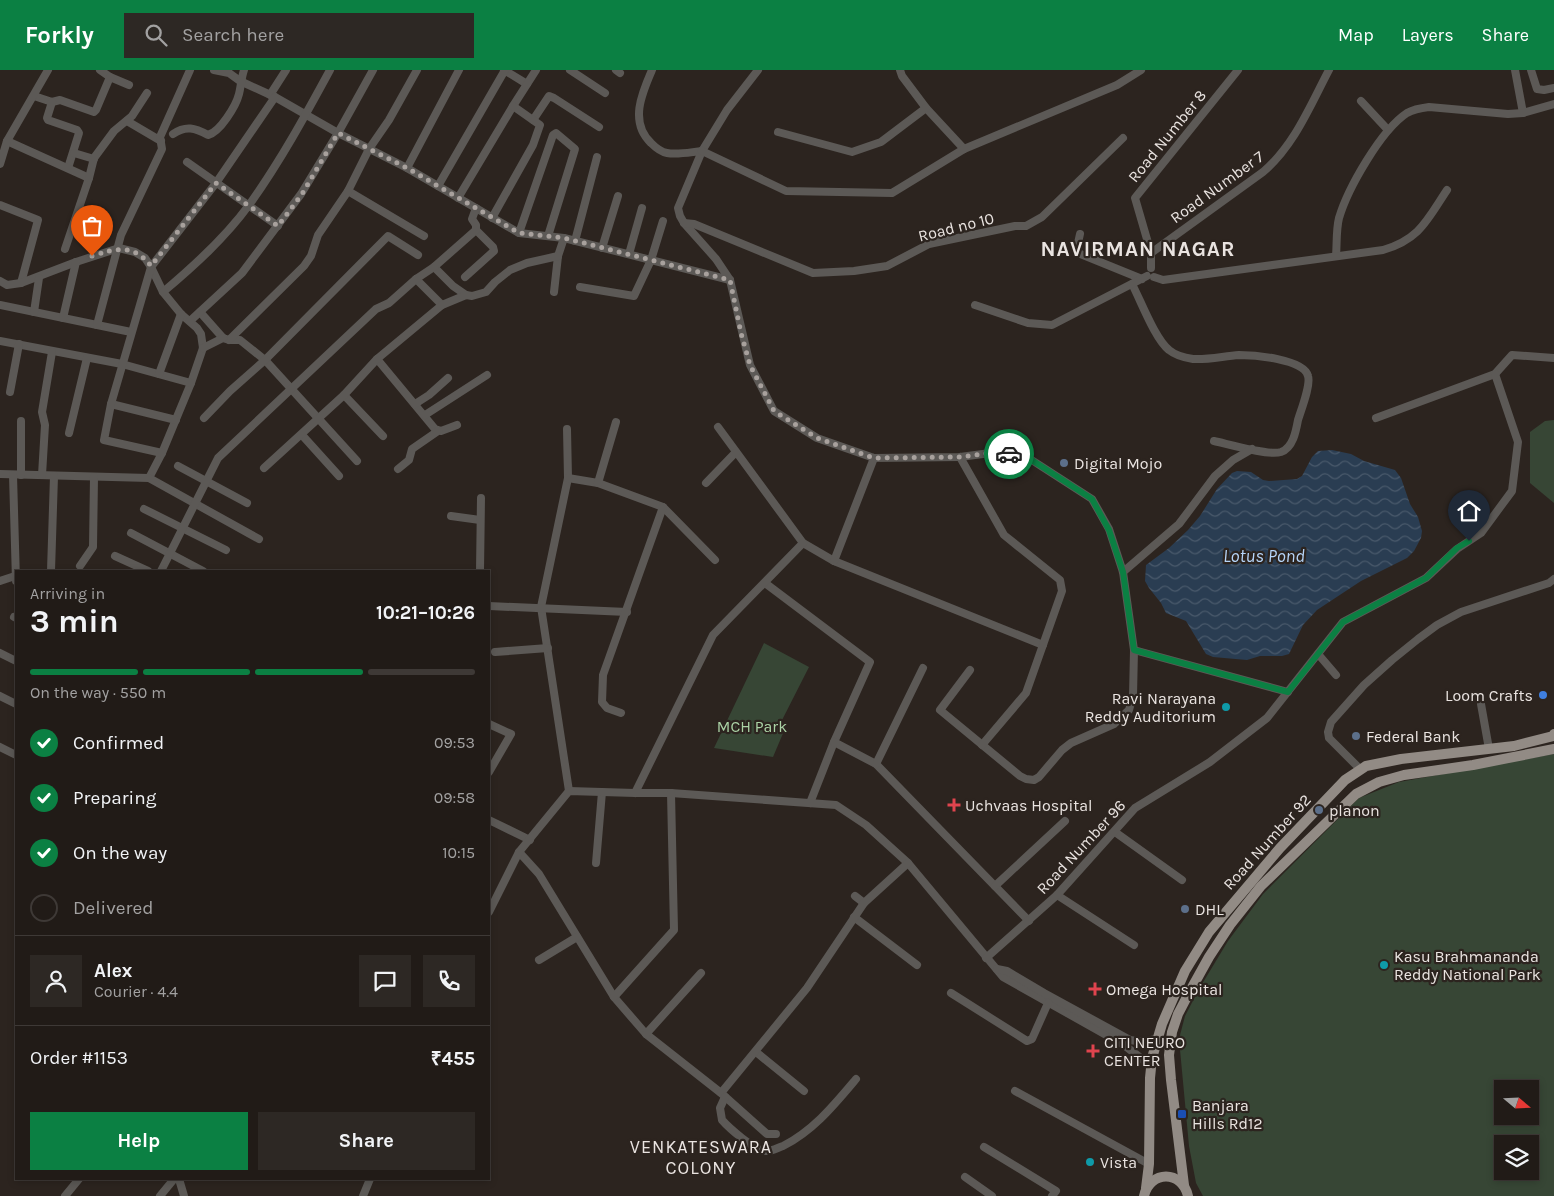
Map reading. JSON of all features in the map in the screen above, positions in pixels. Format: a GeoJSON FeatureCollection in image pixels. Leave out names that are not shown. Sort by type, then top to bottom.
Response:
{"type":"FeatureCollection","features":[{"type":"Feature","properties":{"kind":"main road","name":"Road Number 92"},"geometry":{"type":"LineString","coordinates":[[1145,1192],[1149,1164],[1151,1066],[1158,1038],[1185,971],[1200,945],[1221,916],[1280,848],[1345,780],[1360,769],[1374,764],[1514,746],[1553,736],[1554,734]]}},
{"type":"Feature","properties":{"kind":"main road","name":"Road Number 92"},"geometry":{"type":"LineString","coordinates":[[1188,1196],[1184,1185],[1169,1055],[1172,1032],[1178,1014],[1197,978],[1230,925],[1261,886],[1356,794],[1379,782],[1404,775],[1500,760],[1554,749]]}},
{"type":"Feature","properties":{"kind":"main road"},"geometry":{"type":"LineString","coordinates":[[1280,848],[1289,858]]}},
{"type":"Feature","properties":{"kind":"main road"},"geometry":{"type":"LineString","coordinates":[[1185,971],[1197,978]]}},
{"type":"Feature","properties":{"kind":"main road"},"geometry":{"type":"LineString","coordinates":[[1145,1192],[1157,1178],[1164,1176],[1178,1180],[1184,1185]]}},
{"type":"Feature","properties":{"kind":"street"},"geometry":{"type":"LineString","coordinates":[[0,164],[7,141],[48,70]]}},
{"type":"Feature","properties":{"kind":"street"},"geometry":{"type":"LineString","coordinates":[[100,70],[110,77],[129,85]]}},
{"type":"Feature","properties":{"kind":"street"},"geometry":{"type":"LineString","coordinates":[[97,325],[121,235],[162,149],[160,136],[190,70]]}},
{"type":"Feature","properties":{"kind":"street"},"geometry":{"type":"LineString","coordinates":[[216,70],[228,73],[240,81],[273,96],[338,133],[407,168],[519,233],[564,238],[730,280]]}},
{"type":"Feature","properties":{"kind":"street"},"geometry":{"type":"LineString","coordinates":[[173,134],[186,128],[194,128],[208,135],[212,134],[234,108],[240,93],[240,81],[244,70]]}},
{"type":"Feature","properties":{"kind":"street"},"geometry":{"type":"LineString","coordinates":[[162,453],[104,440],[122,364],[153,264],[216,183],[273,96],[286,70]]}},
{"type":"Feature","properties":{"kind":"street"},"geometry":{"type":"LineString","coordinates":[[165,290],[217,243],[248,206],[280,160],[330,70]]}},
{"type":"Feature","properties":{"kind":"street"},"geometry":{"type":"LineString","coordinates":[[195,317],[242,273],[302,194],[373,70]]}},
{"type":"Feature","properties":{"kind":"street"},"geometry":{"type":"LineString","coordinates":[[153,480],[191,383],[216,342],[304,266],[311,256],[318,236],[348,191],[369,149],[417,70]]}},
{"type":"Feature","properties":{"kind":"street"},"geometry":{"type":"LineString","coordinates":[[407,168],[459,70]]}},
{"type":"Feature","properties":{"kind":"street"},"geometry":{"type":"LineString","coordinates":[[438,186],[505,70],[527,84]]}},
{"type":"Feature","properties":{"kind":"street"},"geometry":{"type":"LineString","coordinates":[[458,198],[512,106],[536,70]]}},
{"type":"Feature","properties":{"kind":"street"},"geometry":{"type":"LineString","coordinates":[[570,70],[605,93]]}},
{"type":"Feature","properties":{"kind":"street"},"geometry":{"type":"LineString","coordinates":[[652,70],[638,109],[639,125],[646,138],[665,152],[702,151],[786,191],[892,193],[964,149],[1117,85],[1141,70]]}},
{"type":"Feature","properties":{"kind":"street"},"geometry":{"type":"LineString","coordinates":[[758,70],[727,110],[702,151],[678,208],[684,223],[716,259],[730,280],[750,365],[774,411],[817,438],[874,458],[960,457],[998,452],[1027,457],[1092,499],[1109,530],[1123,572],[1134,650],[1133,696],[1129,710],[1114,724],[1071,743],[1062,750],[1039,777],[1034,780],[1026,779],[940,710],[970,670]]}},
{"type":"Feature","properties":{"kind":"street"},"geometry":{"type":"LineString","coordinates":[[900,70],[902,76],[926,108],[964,149]]}},
{"type":"Feature","properties":{"kind":"street","name":"Road Number 8"},"geometry":{"type":"LineString","coordinates":[[1150,253],[1135,198],[1238,70]]}},
{"type":"Feature","properties":{"kind":"street","name":"Road Number 7"},"geometry":{"type":"LineString","coordinates":[[1150,253],[1276,162],[1295,134],[1329,70]]}},
{"type":"Feature","properties":{"kind":"street"},"geometry":{"type":"LineString","coordinates":[[1515,70],[1523,113]]}},
{"type":"Feature","properties":{"kind":"street"},"geometry":{"type":"LineString","coordinates":[[1531,70],[1537,89],[1554,88]]}},
{"type":"Feature","properties":{"kind":"street"},"geometry":{"type":"LineString","coordinates":[[34,96],[52,102],[60,100],[94,112],[110,77]]}},
{"type":"Feature","properties":{"kind":"street"},"geometry":{"type":"LineString","coordinates":[[65,249],[94,159],[114,131],[127,121],[147,93]]}},
{"type":"Feature","properties":{"kind":"street"},"geometry":{"type":"LineString","coordinates":[[533,120],[549,96],[599,127]]}},
{"type":"Feature","properties":{"kind":"street"},"geometry":{"type":"LineString","coordinates":[[1362,101],[1388,130]]}},
{"type":"Feature","properties":{"kind":"street"},"geometry":{"type":"LineString","coordinates":[[52,102],[48,120],[78,131],[74,153],[68,168]]}},
{"type":"Feature","properties":{"kind":"street"},"geometry":{"type":"LineString","coordinates":[[1336,256],[1339,219],[1359,173],[1388,130],[1406,113],[1416,108],[1423,108],[1508,114],[1523,113],[1554,104]]}},
{"type":"Feature","properties":{"kind":"street"},"geometry":{"type":"LineString","coordinates":[[492,218],[539,131],[540,125],[512,106]]}},
{"type":"Feature","properties":{"kind":"street"},"geometry":{"type":"LineString","coordinates":[[778,132],[852,152],[881,142],[926,108]]}},
{"type":"Feature","properties":{"kind":"street"},"geometry":{"type":"LineString","coordinates":[[127,121],[161,140]]}},
{"type":"Feature","properties":{"kind":"street"},"geometry":{"type":"LineString","coordinates":[[519,233],[556,133],[575,148],[548,236]]}},
{"type":"Feature","properties":{"kind":"street","name":"Road no 10"},"geometry":{"type":"LineString","coordinates":[[684,223],[694,224],[814,274],[854,272],[887,266],[929,244],[1015,226],[1026,226],[1042,217],[1123,138]]}},
{"type":"Feature","properties":{"kind":"street"},"geometry":{"type":"LineString","coordinates":[[7,141],[89,178]]}},
{"type":"Feature","properties":{"kind":"street"},"geometry":{"type":"LineString","coordinates":[[74,153],[94,159]]}},
{"type":"Feature","properties":{"kind":"street"},"geometry":{"type":"LineString","coordinates":[[575,241],[597,157]]}},
{"type":"Feature","properties":{"kind":"street"},"geometry":{"type":"LineString","coordinates":[[188,162],[278,226]]}},
{"type":"Feature","properties":{"kind":"street"},"geometry":{"type":"LineString","coordinates":[[1080,234],[1076,252],[1148,277],[1163,280],[1384,250],[1409,240],[1421,229],[1447,190]]}},
{"type":"Feature","properties":{"kind":"street"},"geometry":{"type":"LineString","coordinates":[[348,191],[424,236]]}},
{"type":"Feature","properties":{"kind":"street"},"geometry":{"type":"LineString","coordinates":[[602,248],[618,196]]}},
{"type":"Feature","properties":{"kind":"street"},"geometry":{"type":"LineString","coordinates":[[0,205],[38,220],[23,279]]}},
{"type":"Feature","properties":{"kind":"street"},"geometry":{"type":"LineString","coordinates":[[465,277],[494,250],[476,230],[476,225],[472,219],[476,208]]}},
{"type":"Feature","properties":{"kind":"street"},"geometry":{"type":"LineString","coordinates":[[629,254],[642,208]]}},
{"type":"Feature","properties":{"kind":"street"},"geometry":{"type":"LineString","coordinates":[[580,287],[634,296],[651,260],[663,221]]}},
{"type":"Feature","properties":{"kind":"street"},"geometry":{"type":"LineString","coordinates":[[162,570],[218,458],[376,309],[389,303],[476,230]]}},
{"type":"Feature","properties":{"kind":"street"},"geometry":{"type":"LineString","coordinates":[[204,418],[230,391],[265,360],[388,236],[418,255]]}},
{"type":"Feature","properties":{"kind":"street"},"geometry":{"type":"LineString","coordinates":[[554,292],[558,256],[564,238]]}},
{"type":"Feature","properties":{"kind":"street"},"geometry":{"type":"LineString","coordinates":[[0,282],[7,285],[23,279],[39,278],[76,262],[119,247],[134,252],[153,264],[165,290],[181,314],[195,317],[216,342]]}},
{"type":"Feature","properties":{"kind":"street"},"geometry":{"type":"LineString","coordinates":[[1148,277],[1146,272],[1151,268],[1150,253]]}},
{"type":"Feature","properties":{"kind":"street"},"geometry":{"type":"LineString","coordinates":[[434,267],[453,286],[466,295],[472,296],[486,292],[510,270],[527,263],[558,256]]}},
{"type":"Feature","properties":{"kind":"street"},"geometry":{"type":"LineString","coordinates":[[63,318],[76,262]]}},
{"type":"Feature","properties":{"kind":"street"},"geometry":{"type":"LineString","coordinates":[[975,305],[1028,323],[1052,325],[1148,277]]}},
{"type":"Feature","properties":{"kind":"street"},"geometry":{"type":"LineString","coordinates":[[34,312],[39,278]]}},
{"type":"Feature","properties":{"kind":"street"},"geometry":{"type":"LineString","coordinates":[[416,279],[442,305]]}},
{"type":"Feature","properties":{"kind":"street"},"geometry":{"type":"LineString","coordinates":[[1132,284],[1159,339],[1169,350],[1193,359],[1241,355],[1269,358],[1298,365],[1306,370],[1309,381],[1294,436],[1290,444],[1280,452],[1270,453],[1214,441]]}},
{"type":"Feature","properties":{"kind":"street"},"geometry":{"type":"LineString","coordinates":[[264,468],[344,395],[377,359],[442,305],[466,295]]}},
{"type":"Feature","properties":{"kind":"street"},"geometry":{"type":"LineString","coordinates":[[0,305],[131,332]]}},
{"type":"Feature","properties":{"kind":"street"},"geometry":{"type":"LineString","coordinates":[[160,374],[181,314]]}},
{"type":"Feature","properties":{"kind":"street"},"geometry":{"type":"LineString","coordinates":[[195,317],[200,334],[216,342],[240,340],[265,360],[357,461]]}},
{"type":"Feature","properties":{"kind":"street"},"geometry":{"type":"LineString","coordinates":[[0,341],[122,364],[191,383]]}},
{"type":"Feature","properties":{"kind":"street"},"geometry":{"type":"LineString","coordinates":[[10,392],[19,344]]}},
{"type":"Feature","properties":{"kind":"street"},"geometry":{"type":"LineString","coordinates":[[42,475],[45,425],[42,412],[52,352]]}},
{"type":"Feature","properties":{"kind":"street"},"geometry":{"type":"LineString","coordinates":[[1376,418],[1495,374],[1512,355],[1554,358]]}},
{"type":"Feature","properties":{"kind":"street"},"geometry":{"type":"LineString","coordinates":[[69,433],[87,358]]}},
{"type":"Feature","properties":{"kind":"street"},"geometry":{"type":"LineString","coordinates":[[377,359],[438,431]]}},
{"type":"Feature","properties":{"kind":"street","name":"Road Number 96"},"geometry":{"type":"LineString","coordinates":[[986,958],[1057,895],[1135,808],[1210,762],[1267,718],[1343,622],[1426,578],[1457,548],[1481,533],[1512,491],[1518,442],[1495,374]]}},
{"type":"Feature","properties":{"kind":"street"},"geometry":{"type":"LineString","coordinates":[[425,415],[487,375]]}},
{"type":"Feature","properties":{"kind":"street"},"geometry":{"type":"LineString","coordinates":[[415,404],[429,395],[448,378]]}},
{"type":"Feature","properties":{"kind":"street"},"geometry":{"type":"LineString","coordinates":[[344,395],[383,436]]}},
{"type":"Feature","properties":{"kind":"street"},"geometry":{"type":"LineString","coordinates":[[111,404],[176,420]]}},
{"type":"Feature","properties":{"kind":"street"},"geometry":{"type":"LineString","coordinates":[[16,570],[17,475],[21,421]]}},
{"type":"Feature","properties":{"kind":"street"},"geometry":{"type":"LineString","coordinates":[[598,484],[616,422]]}},
{"type":"Feature","properties":{"kind":"street"},"geometry":{"type":"LineString","coordinates":[[398,469],[409,460],[412,449],[438,431],[457,425]]}},
{"type":"Feature","properties":{"kind":"street"},"geometry":{"type":"LineString","coordinates":[[718,427],[803,543],[834,560],[1043,645]]}},
{"type":"Feature","properties":{"kind":"street"},"geometry":{"type":"LineString","coordinates":[[490,910],[519,852],[569,791],[541,607],[568,478],[567,429]]}},
{"type":"Feature","properties":{"kind":"street"},"geometry":{"type":"LineString","coordinates":[[302,435],[339,476]]}},
{"type":"Feature","properties":{"kind":"street"},"geometry":{"type":"LineString","coordinates":[[1123,572],[1180,524],[1215,476],[1233,460],[1252,449]]}},
{"type":"Feature","properties":{"kind":"street"},"geometry":{"type":"LineString","coordinates":[[706,483],[736,452]]}},
{"type":"Feature","properties":{"kind":"street"},"geometry":{"type":"LineString","coordinates":[[960,457],[1004,535],[1060,580],[1062,590],[1026,693],[982,745]]}},
{"type":"Feature","properties":{"kind":"street"},"geometry":{"type":"LineString","coordinates":[[834,560],[874,458]]}},
{"type":"Feature","properties":{"kind":"street"},"geometry":{"type":"LineString","coordinates":[[178,466],[248,502]]}},
{"type":"Feature","properties":{"kind":"street"},"geometry":{"type":"LineString","coordinates":[[0,474],[94,476],[153,480],[259,539]]}},
{"type":"Feature","properties":{"kind":"street"},"geometry":{"type":"LineString","coordinates":[[51,570],[54,476]]}},
{"type":"Feature","properties":{"kind":"street"},"geometry":{"type":"LineString","coordinates":[[80,566],[93,547],[94,476]]}},
{"type":"Feature","properties":{"kind":"street"},"geometry":{"type":"LineString","coordinates":[[568,478],[598,484],[663,507],[715,560]]}},
{"type":"Feature","properties":{"kind":"street"},"geometry":{"type":"LineString","coordinates":[[480,570],[481,498]]}},
{"type":"Feature","properties":{"kind":"street"},"geometry":{"type":"LineString","coordinates":[[621,713],[607,708],[602,702],[601,682],[663,507]]}},
{"type":"Feature","properties":{"kind":"street"},"geometry":{"type":"LineString","coordinates":[[144,509],[226,550]]}},
{"type":"Feature","properties":{"kind":"street"},"geometry":{"type":"LineString","coordinates":[[451,516],[480,520]]}},
{"type":"Feature","properties":{"kind":"street"},"geometry":{"type":"LineString","coordinates":[[131,533],[201,570]]}},
{"type":"Feature","properties":{"kind":"street"},"geometry":{"type":"LineString","coordinates":[[635,793],[713,635],[803,543]]}},
{"type":"Feature","properties":{"kind":"street"},"geometry":{"type":"LineString","coordinates":[[115,556],[146,570]]}},
{"type":"Feature","properties":{"kind":"street"},"geometry":{"type":"LineString","coordinates":[[0,581],[15,578]]}},
{"type":"Feature","properties":{"kind":"street"},"geometry":{"type":"LineString","coordinates":[[765,583],[870,662],[834,742],[810,803]]}},
{"type":"Feature","properties":{"kind":"street"},"geometry":{"type":"LineString","coordinates":[[1360,769],[1329,738],[1328,732],[1331,722],[1364,685],[1392,660],[1437,625],[1461,612],[1552,583]]}},
{"type":"Feature","properties":{"kind":"street"},"geometry":{"type":"LineString","coordinates":[[490,606],[626,612]]}},
{"type":"Feature","properties":{"kind":"street"},"geometry":{"type":"LineString","coordinates":[[496,652],[548,648]]}},
{"type":"Feature","properties":{"kind":"street"},"geometry":{"type":"LineString","coordinates":[[1134,650],[1288,692]]}},
{"type":"Feature","properties":{"kind":"street"},"geometry":{"type":"LineString","coordinates":[[0,653],[15,660]]}},
{"type":"Feature","properties":{"kind":"street"},"geometry":{"type":"LineString","coordinates":[[1318,654],[1336,675]]}},
{"type":"Feature","properties":{"kind":"street"},"geometry":{"type":"LineString","coordinates":[[876,764],[923,668]]}},
{"type":"Feature","properties":{"kind":"street"},"geometry":{"type":"LineString","coordinates":[[0,696],[15,704]]}},
{"type":"Feature","properties":{"kind":"street"},"geometry":{"type":"LineString","coordinates":[[1481,704],[1489,749]]}},
{"type":"Feature","properties":{"kind":"street"},"geometry":{"type":"LineString","coordinates":[[490,724],[511,734],[490,767]]}},
{"type":"Feature","properties":{"kind":"street"},"geometry":{"type":"LineString","coordinates":[[834,742],[876,764],[1028,920]]}},
{"type":"Feature","properties":{"kind":"street"},"geometry":{"type":"LineString","coordinates":[[0,747],[15,754]]}},
{"type":"Feature","properties":{"kind":"street"},"geometry":{"type":"LineString","coordinates":[[569,791],[671,792],[836,805],[866,825],[908,863],[1003,977],[1124,1045],[1151,1066]]}},
{"type":"Feature","properties":{"kind":"street"},"geometry":{"type":"LineString","coordinates":[[596,863],[602,792]]}},
{"type":"Feature","properties":{"kind":"street"},"geometry":{"type":"LineString","coordinates":[[614,997],[674,930],[671,792]]}},
{"type":"Feature","properties":{"kind":"street"},"geometry":{"type":"LineString","coordinates":[[490,820],[530,840]]}},
{"type":"Feature","properties":{"kind":"street"},"geometry":{"type":"LineString","coordinates":[[995,886],[1065,821]]}},
{"type":"Feature","properties":{"kind":"street"},"geometry":{"type":"LineString","coordinates":[[1115,832],[1182,880]]}},
{"type":"Feature","properties":{"kind":"street"},"geometry":{"type":"LineString","coordinates":[[519,852],[540,874],[614,997],[646,1034],[723,1095],[767,1134],[776,1134]]}},
{"type":"Feature","properties":{"kind":"street"},"geometry":{"type":"LineString","coordinates":[[856,1079],[827,1113],[805,1133],[768,1151],[758,1149],[722,1120],[720,1108],[723,1095],[807,988],[864,903],[908,863]]}},
{"type":"Feature","properties":{"kind":"street"},"geometry":{"type":"LineString","coordinates":[[1057,895],[1134,946]]}},
{"type":"Feature","properties":{"kind":"street"},"geometry":{"type":"LineString","coordinates":[[855,896],[864,903]]}},
{"type":"Feature","properties":{"kind":"street"},"geometry":{"type":"LineString","coordinates":[[854,917],[917,964]]}},
{"type":"Feature","properties":{"kind":"street"},"geometry":{"type":"LineString","coordinates":[[539,960],[578,937]]}},
{"type":"Feature","properties":{"kind":"street"},"geometry":{"type":"LineString","coordinates":[[998,969],[1007,971],[1130,1040],[1143,1042],[1158,1038]]}},
{"type":"Feature","properties":{"kind":"street"},"geometry":{"type":"LineString","coordinates":[[646,1034],[701,973]]}},
{"type":"Feature","properties":{"kind":"street"},"geometry":{"type":"LineString","coordinates":[[950,993],[1027,1041],[1032,1039],[1048,1003]]}},
{"type":"Feature","properties":{"kind":"street"},"geometry":{"type":"LineString","coordinates":[[756,1052],[804,1091]]}},
{"type":"Feature","properties":{"kind":"street"},"geometry":{"type":"LineString","coordinates":[[1015,1091],[1149,1164]]}},
{"type":"Feature","properties":{"kind":"street"},"geometry":{"type":"LineString","coordinates":[[984,1147],[1056,1191],[1052,1196]]}},
{"type":"Feature","properties":{"kind":"street"},"geometry":{"type":"LineString","coordinates":[[965,1177],[992,1196]]}},
{"type":"Feature","properties":{"kind":"street"},"geometry":{"type":"LineString","coordinates":[[65,1196],[78,1180]]}},
{"type":"Feature","properties":{"kind":"street"},"geometry":{"type":"LineString","coordinates":[[160,1196],[173,1180]]}},
{"type":"Feature","properties":{"kind":"street"},"geometry":{"type":"LineString","coordinates":[[179,1180],[184,1196]]}},
{"type":"Feature","properties":{"kind":"street"},"geometry":{"type":"LineString","coordinates":[[363,1196],[370,1180]]}},
{"type":"Feature","properties":{"kind":"green space"},"geometry":{"type":"Polygon","coordinates":[[[1554,420],[1554,503],[1530,483],[1530,432],[1545,421],[1554,420]]]}},
{"type":"Feature","properties":{"kind":"green space","name":"MCH Park"},"geometry":{"type":"Polygon","coordinates":[[[764,643],[809,667],[778,728],[784,731],[773,757],[714,748],[764,643]]]}},
{"type":"Feature","properties":{"kind":"green space","name":"Kasu Brahmananda Reddy National Park"},"geometry":{"type":"Polygon","coordinates":[[[1554,754],[1554,1196],[1203,1196],[1196,1183],[1189,1146],[1179,1039],[1185,1016],[1228,941],[1263,894],[1359,798],[1399,782],[1554,754]]]}},
{"type":"Feature","properties":{"kind":"water","name":"Lotus Pond"},"geometry":{"type":"Polygon","coordinates":[[[1332,450],[1351,454],[1364,461],[1395,470],[1401,478],[1422,531],[1421,538],[1414,551],[1407,558],[1361,581],[1317,610],[1303,625],[1289,654],[1282,656],[1260,656],[1247,660],[1213,657],[1206,654],[1186,621],[1166,613],[1149,588],[1145,581],[1146,565],[1169,548],[1188,530],[1200,516],[1217,489],[1232,473],[1237,471],[1251,472],[1263,480],[1269,481],[1297,479],[1302,476],[1312,457],[1318,451],[1332,450]]]}},
{"type":"Feature","properties":{"kind":"way so far"},"geometry":{"type":"LineString","coordinates":[[92,256],[119,248],[134,252],[145,258],[151,266],[216,183],[278,226],[302,194],[338,133],[407,168],[519,233],[564,238],[730,280],[750,365],[774,411],[817,438],[874,458],[960,457],[998,452],[1009,454]]}},
{"type":"Feature","properties":{"kind":"place","name":"Digital Mojo"},"geometry":{"type":"Point","coordinates":[1064,463]}},
{"type":"Feature","properties":{"kind":"place","name":"Loom Crafts"},"geometry":{"type":"Point","coordinates":[1543,695]}},
{"type":"Feature","properties":{"kind":"place","name":"Ravi Narayana Reddy Auditorium"},"geometry":{"type":"Point","coordinates":[1226,707]}},
{"type":"Feature","properties":{"kind":"place","name":"Federal Bank"},"geometry":{"type":"Point","coordinates":[1356,736]}},
{"type":"Feature","properties":{"kind":"place","name":"Uchvaas Hospital"},"geometry":{"type":"Point","coordinates":[954,805]}},
{"type":"Feature","properties":{"kind":"place","name":"planon"},"geometry":{"type":"Point","coordinates":[1319,810]}},
{"type":"Feature","properties":{"kind":"place","name":"DHL"},"geometry":{"type":"Point","coordinates":[1185,909]}},
{"type":"Feature","properties":{"kind":"place","name":"Kasu Brahmananda Reddy National Park"},"geometry":{"type":"Point","coordinates":[1384,965]}},
{"type":"Feature","properties":{"kind":"place","name":"Omega Hospital"},"geometry":{"type":"Point","coordinates":[1095,989]}},
{"type":"Feature","properties":{"kind":"place","name":"CITI NEURO CENTER"},"geometry":{"type":"Point","coordinates":[1093,1051]}},
{"type":"Feature","properties":{"kind":"place","name":"Banjara Hills Rd12"},"geometry":{"type":"Point","coordinates":[1182,1114]}},
{"type":"Feature","properties":{"kind":"place","name":"Vista"},"geometry":{"type":"Point","coordinates":[1090,1162]}},
{"type":"Feature","properties":{"kind":"district","name":"NAVIRMAN NAGAR"},"geometry":{"type":"Point","coordinates":[1138,249]}},
{"type":"Feature","properties":{"kind":"district","name":"VENKATESWARA COLONY"},"geometry":{"type":"Point","coordinates":[701,1157]}},
{"type":"Feature","properties":{"kind":"route"},"geometry":{"type":"LineString","coordinates":[[1009,454],[1027,457],[1092,499],[1109,530],[1123,572],[1134,650],[1288,692],[1343,622],[1426,578],[1457,548],[1469,541]]}}]}
